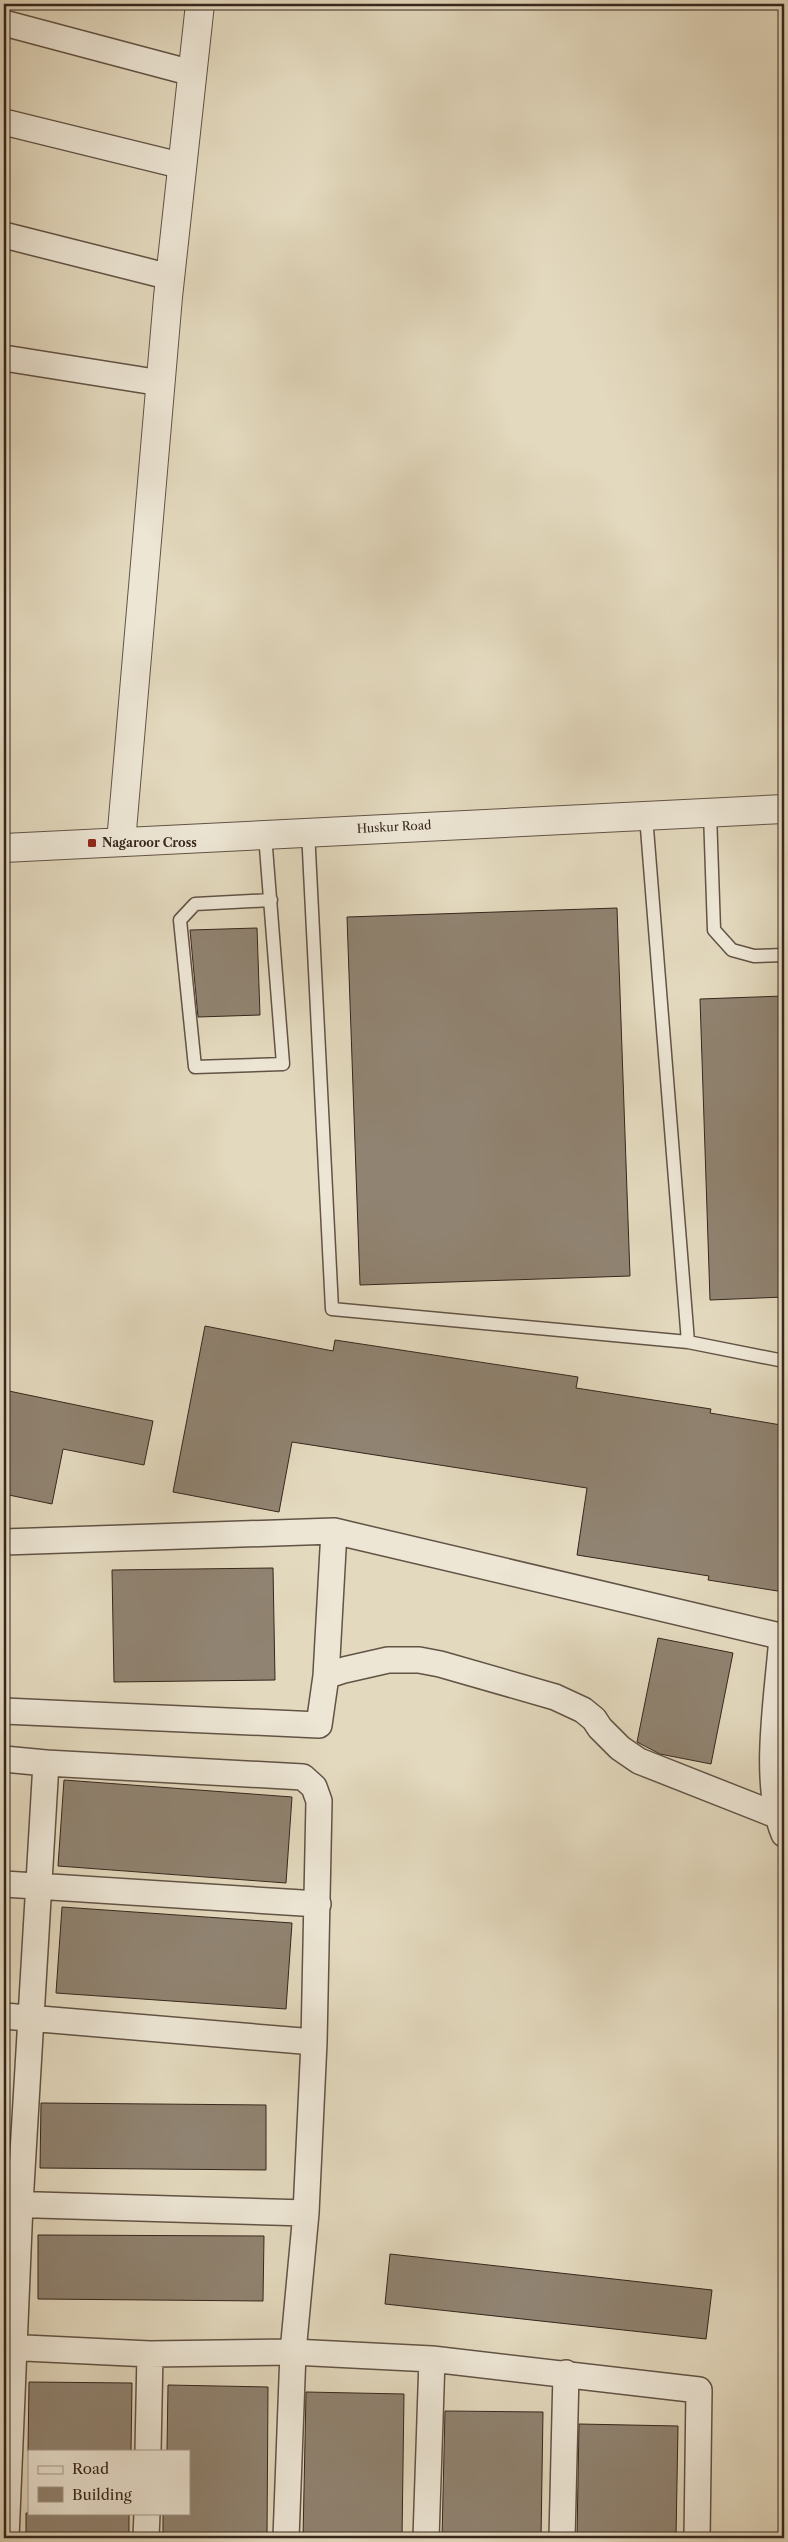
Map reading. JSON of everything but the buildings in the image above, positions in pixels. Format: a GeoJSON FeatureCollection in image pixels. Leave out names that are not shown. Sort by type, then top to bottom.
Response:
{"type":"FeatureCollection","features":[{"type":"Feature","properties":{"kind":"street"},"geometry":{"type":"LineString","coordinates":[[121,842],[170,277],[200,4]]}},
{"type":"Feature","properties":{"kind":"street"},"geometry":{"type":"LineString","coordinates":[[4,23],[192,73]]}},
{"type":"Feature","properties":{"kind":"street"},"geometry":{"type":"LineString","coordinates":[[4,122],[183,166]]}},
{"type":"Feature","properties":{"kind":"street"},"geometry":{"type":"LineString","coordinates":[[4,235],[170,277]]}},
{"type":"Feature","properties":{"kind":"street"},"geometry":{"type":"LineString","coordinates":[[4,358],[161,383]]}},
{"type":"Feature","properties":{"kind":"street","name":"Huskur Road"},"geometry":{"type":"LineString","coordinates":[[4,848],[264,835],[308,831],[784,809]]}},
{"type":"Feature","properties":{"kind":"street"},"geometry":{"type":"LineString","coordinates":[[4,1542],[334,1531],[783,1637],[772,1756],[780,1825]]}},
{"type":"Feature","properties":{"kind":"street"},"geometry":{"type":"LineString","coordinates":[[4,1710],[319,1725],[326,1676],[334,1531]]}},
{"type":"Feature","properties":{"kind":"street"},"geometry":{"type":"LineString","coordinates":[[326,1676],[388,1660],[419,1660],[555,1697],[583,1710],[594,1719],[600,1728],[620,1748],[639,1761],[780,1825]]}},
{"type":"Feature","properties":{"kind":"street"},"geometry":{"type":"LineString","coordinates":[[4,1759],[303,1777],[314,1787],[319,1801],[314,2042],[306,2213],[293,2352],[286,2538]]}},
{"type":"Feature","properties":{"kind":"street"},"geometry":{"type":"LineString","coordinates":[[6,2538],[12,2204],[30,2018],[40,1887],[46,1763]]}},
{"type":"Feature","properties":{"kind":"street"},"geometry":{"type":"LineString","coordinates":[[4,1884],[318,1904]]}},
{"type":"Feature","properties":{"kind":"street"},"geometry":{"type":"LineString","coordinates":[[4,2016],[314,2042]]}},
{"type":"Feature","properties":{"kind":"street"},"geometry":{"type":"LineString","coordinates":[[12,2204],[306,2213]]}},
{"type":"Feature","properties":{"kind":"street"},"geometry":{"type":"LineString","coordinates":[[8,2347],[150,2354],[293,2352],[432,2359],[566,2373],[699,2390],[697,2538]]}},
{"type":"Feature","properties":{"kind":"street"},"geometry":{"type":"LineString","coordinates":[[148,2450],[150,2354]]}},
{"type":"Feature","properties":{"kind":"street"},"geometry":{"type":"LineString","coordinates":[[426,2538],[432,2359]]}},
{"type":"Feature","properties":{"kind":"street"},"geometry":{"type":"LineString","coordinates":[[562,2538],[566,2373]]}},
{"type":"Feature","properties":{"kind":"street"},"geometry":{"type":"LineString","coordinates":[[146,2538],[147,2514]]}},
{"type":"Feature","properties":{"kind":"lane"},"geometry":{"type":"LineString","coordinates":[[710,813],[714,930],[732,950],[754,956],[784,954]]}},
{"type":"Feature","properties":{"kind":"lane"},"geometry":{"type":"LineString","coordinates":[[646,816],[688,1342]]}},
{"type":"Feature","properties":{"kind":"lane"},"geometry":{"type":"LineString","coordinates":[[308,831],[332,1308],[688,1342],[784,1361]]}},
{"type":"Feature","properties":{"kind":"lane"},"geometry":{"type":"LineString","coordinates":[[264,835],[271,900],[283,1064],[195,1067],[180,920],[194,904],[271,900]]}},
{"type":"Feature","properties":{"kind":"place","name":"Nagaroor Cross"},"geometry":{"type":"Point","coordinates":[92,843]}}]}
